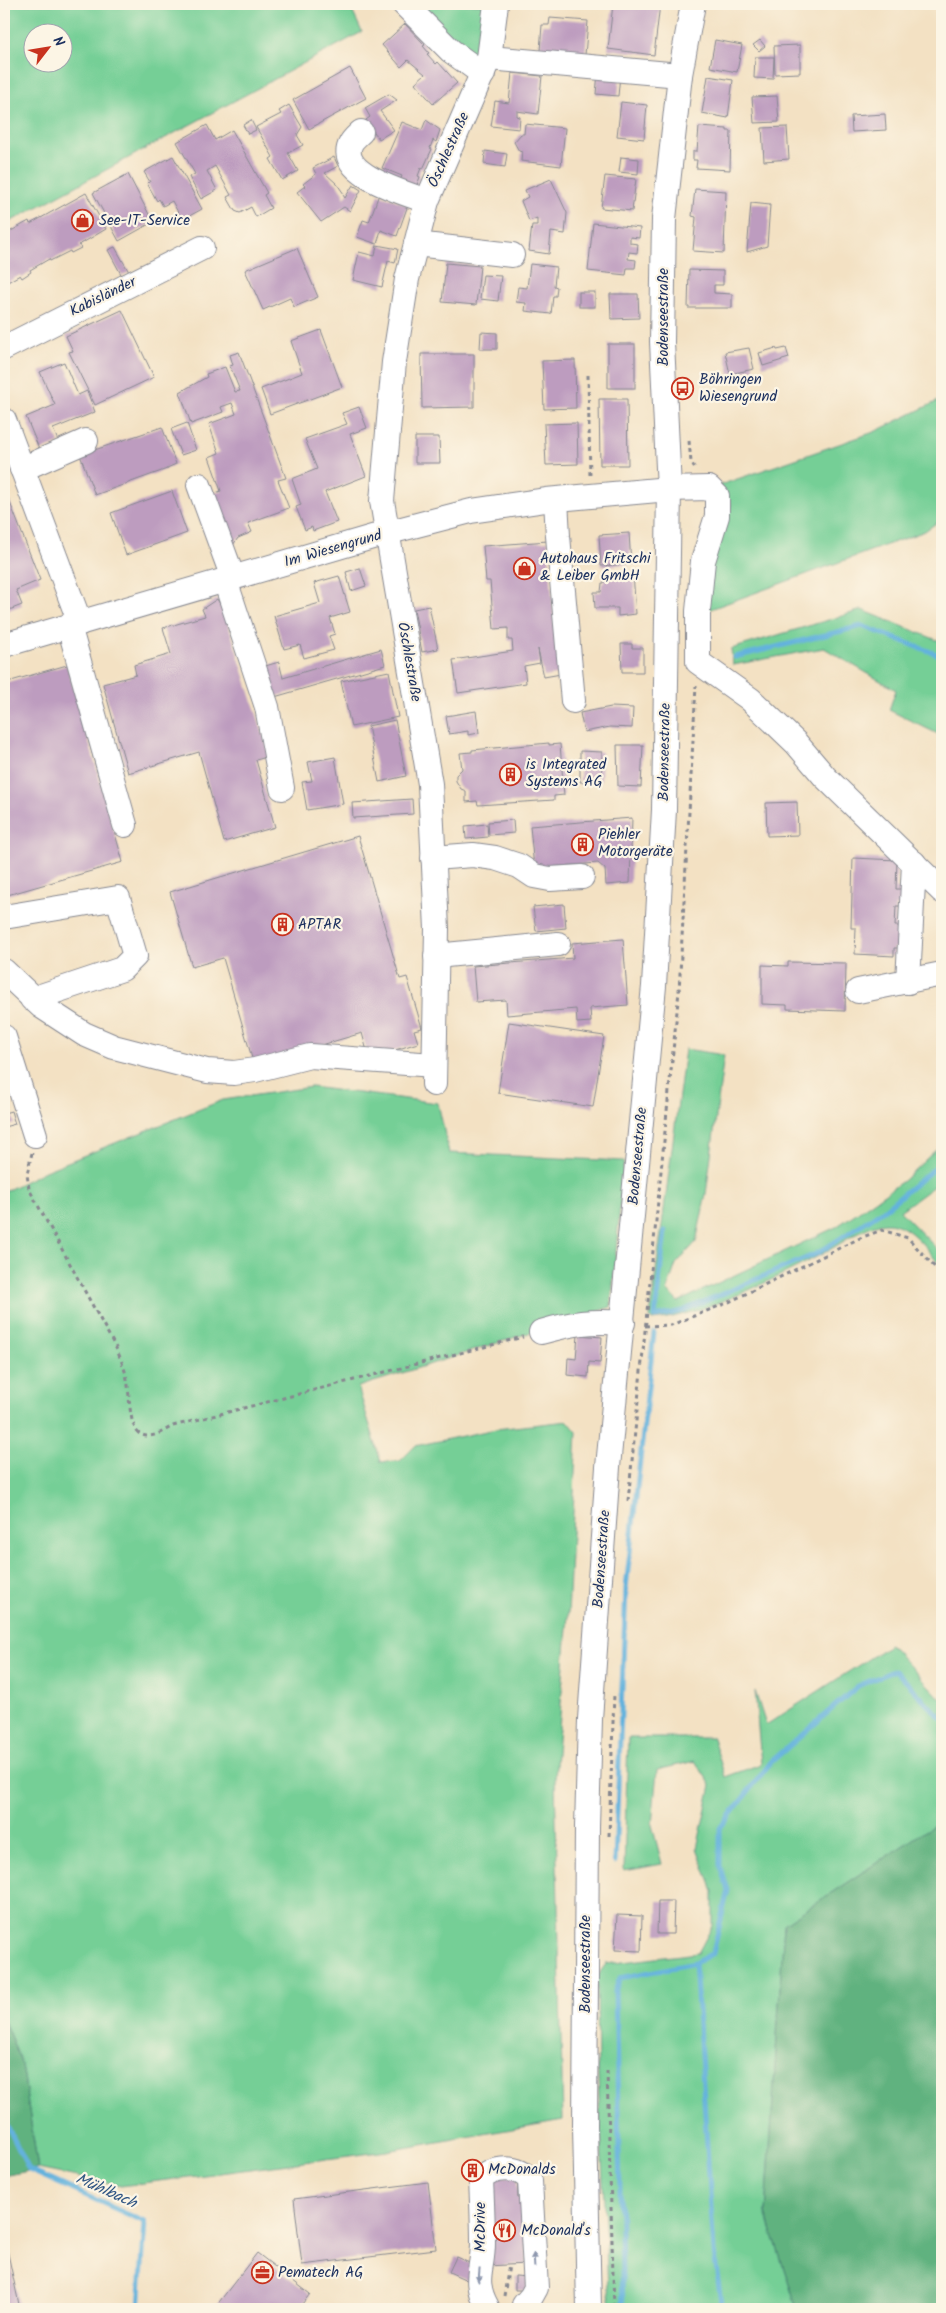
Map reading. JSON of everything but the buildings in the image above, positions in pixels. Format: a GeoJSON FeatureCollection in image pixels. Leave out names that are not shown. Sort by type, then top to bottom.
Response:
{"type":"FeatureCollection","features":[{"type":"Feature","properties":{"kind":"street"},"geometry":{"type":"LineString","coordinates":[[404,4],[451,51],[486,66],[680,75]]}},
{"type":"Feature","properties":{"kind":"street","name":"Öschlestraße"},"geometry":{"type":"LineString","coordinates":[[32,999],[84,1034],[114,1047],[207,1071],[234,1072],[255,1070],[310,1056],[434,1074],[436,956],[430,784],[382,502],[394,362],[407,279],[427,201],[486,66],[496,4]]}},
{"type":"Feature","properties":{"kind":"street","name":"Bodenseestraße"},"geometry":{"type":"LineString","coordinates":[[589,2309],[585,2126],[587,1837],[590,1729],[608,1467],[634,1324],[663,829],[669,489],[662,342],[664,219],[680,75],[693,4]]}},
{"type":"Feature","properties":{"kind":"street"},"geometry":{"type":"LineString","coordinates":[[362,132],[350,143],[349,152],[351,162],[360,173],[427,201]]}},
{"type":"Feature","properties":{"kind":"street"},"geometry":{"type":"LineString","coordinates":[[416,244],[512,255]]}},
{"type":"Feature","properties":{"kind":"street","name":"Kabisländer"},"geometry":{"type":"LineString","coordinates":[[4,348],[202,248]]}},
{"type":"Feature","properties":{"kind":"street"},"geometry":{"type":"LineString","coordinates":[[4,420],[15,459],[74,625],[125,825]]}},
{"type":"Feature","properties":{"kind":"street"},"geometry":{"type":"LineString","coordinates":[[15,459],[86,441]]}},
{"type":"Feature","properties":{"kind":"street"},"geometry":{"type":"LineString","coordinates":[[199,485],[268,707],[282,788]]}},
{"type":"Feature","properties":{"kind":"street","name":"Im Wiesengrund"},"geometry":{"type":"LineString","coordinates":[[4,645],[386,533],[471,511],[590,496],[703,487],[709,488],[717,496],[718,516],[706,550],[700,586],[698,662]]}},
{"type":"Feature","properties":{"kind":"street"},"geometry":{"type":"LineString","coordinates":[[556,500],[572,702]]}},
{"type":"Feature","properties":{"kind":"street"},"geometry":{"type":"LineString","coordinates":[[698,662],[750,700],[796,743],[825,777],[942,891]]}},
{"type":"Feature","properties":{"kind":"street"},"geometry":{"type":"LineString","coordinates":[[434,858],[473,855],[495,858],[519,866],[534,876],[550,880],[582,877]]}},
{"type":"Feature","properties":{"kind":"street"},"geometry":{"type":"LineString","coordinates":[[908,982],[914,863]]}},
{"type":"Feature","properties":{"kind":"street"},"geometry":{"type":"LineString","coordinates":[[4,917],[118,898],[135,956],[122,969],[32,999],[4,972]]}},
{"type":"Feature","properties":{"kind":"street"},"geometry":{"type":"LineString","coordinates":[[436,956],[558,944]]}},
{"type":"Feature","properties":{"kind":"street"},"geometry":{"type":"LineString","coordinates":[[858,990],[942,974]]}},
{"type":"Feature","properties":{"kind":"street"},"geometry":{"type":"LineString","coordinates":[[4,1037],[35,1135]]}},
{"type":"Feature","properties":{"kind":"street"},"geometry":{"type":"LineString","coordinates":[[542,1332],[592,1320],[634,1324]]}},
{"type":"Feature","properties":{"kind":"street","name":"McDrive"},"geometry":{"type":"LineString","coordinates":[[492,2170],[519,2171],[526,2174],[530,2182],[536,2288],[531,2297],[504,2308],[480,2293],[478,2280],[483,2246],[481,2180],[486,2173],[492,2170]]}},
{"type":"Feature","properties":{"kind":"path"},"geometry":{"type":"LineString","coordinates":[[588,375],[590,496]]}},
{"type":"Feature","properties":{"kind":"path"},"geometry":{"type":"LineString","coordinates":[[627,1506],[634,1324],[679,990],[698,662]]}},
{"type":"Feature","properties":{"kind":"path"},"geometry":{"type":"LineString","coordinates":[[35,1135],[27,1174],[29,1189],[117,1350],[127,1378],[132,1421],[136,1431],[142,1435],[149,1436],[172,1426],[377,1376],[542,1332]]}},
{"type":"Feature","properties":{"kind":"path"},"geometry":{"type":"LineString","coordinates":[[634,1324],[671,1325],[728,1303],[860,1238],[882,1230],[908,1238],[942,1275]]}},
{"type":"Feature","properties":{"kind":"path"},"geometry":{"type":"LineString","coordinates":[[609,1840],[614,1691]]}},
{"type":"Feature","properties":{"kind":"path"},"geometry":{"type":"LineString","coordinates":[[607,2070],[614,2309]]}},
{"type":"Feature","properties":{"kind":"path"},"geometry":{"type":"LineString","coordinates":[[504,2308],[509,2265]]}},
{"type":"Feature","properties":{"kind":"green space"},"geometry":{"type":"Polygon","coordinates":[[[4,4],[349,4],[362,32],[4,225],[4,4]]]}},
{"type":"Feature","properties":{"kind":"green space"},"geometry":{"type":"Polygon","coordinates":[[[404,4],[496,4],[483,74],[404,4]]]}},
{"type":"Feature","properties":{"kind":"green space"},"geometry":{"type":"Polygon","coordinates":[[[942,399],[942,519],[925,531],[708,610],[709,564],[731,504],[720,485],[874,432],[942,399]]]}},
{"type":"Feature","properties":{"kind":"green space"},"geometry":{"type":"Polygon","coordinates":[[[862,610],[942,642],[942,733],[940,735],[889,710],[896,690],[824,648],[733,665],[731,649],[862,610]]]}},
{"type":"Feature","properties":{"kind":"green space"},"geometry":{"type":"Polygon","coordinates":[[[685,1049],[724,1055],[706,1194],[696,1242],[676,1264],[667,1290],[678,1302],[836,1227],[903,1181],[942,1144],[942,1180],[900,1211],[942,1254],[942,1268],[911,1233],[895,1224],[879,1224],[862,1230],[829,1250],[739,1294],[692,1312],[652,1320],[650,1317],[685,1049]]]}},
{"type":"Feature","properties":{"kind":"green space"},"geometry":{"type":"Polygon","coordinates":[[[311,1087],[438,1103],[449,1153],[624,1161],[611,1307],[358,1387],[381,1462],[400,1461],[415,1446],[496,1429],[568,1421],[577,1432],[568,1615],[555,1778],[563,2120],[387,2151],[121,2186],[38,2169],[22,2065],[4,2021],[4,1192],[45,1171],[223,1100],[311,1087]]]}},
{"type":"Feature","properties":{"kind":"green space"},"geometry":{"type":"Polygon","coordinates":[[[890,1645],[942,1700],[942,1820],[784,1924],[766,2213],[797,2309],[612,2309],[608,2288],[598,2076],[597,1976],[606,1964],[698,1953],[713,1925],[713,1891],[697,1848],[711,1785],[695,1761],[657,1770],[652,1825],[662,1864],[624,1871],[628,1738],[713,1738],[725,1777],[761,1764],[755,1691],[766,1725],[890,1645]]]}},
{"type":"Feature","properties":{"kind":"green space"},"geometry":{"type":"Polygon","coordinates":[[[942,1820],[942,2309],[797,2309],[766,2213],[784,1924],[942,1820]]]}},
{"type":"Feature","properties":{"kind":"green space"},"geometry":{"type":"Polygon","coordinates":[[[4,2021],[22,2065],[38,2169],[4,2176],[4,2021]]]}},
{"type":"Feature","properties":{"kind":"waterway"},"geometry":{"type":"LineString","coordinates":[[735,657],[862,626],[942,656]]}},
{"type":"Feature","properties":{"kind":"waterway"},"geometry":{"type":"LineString","coordinates":[[665,1231],[655,1317],[682,1311],[818,1253],[882,1211],[942,1162]]}},
{"type":"Feature","properties":{"kind":"waterway"},"geometry":{"type":"LineString","coordinates":[[615,1862],[626,1588],[654,1333]]}},
{"type":"Feature","properties":{"kind":"waterway"},"geometry":{"type":"LineString","coordinates":[[623,2309],[615,1991],[620,1978],[695,1963],[713,1953],[728,1890],[720,1866],[720,1828],[771,1762],[858,1686],[895,1670],[942,1719]]}},
{"type":"Feature","properties":{"kind":"waterway"},"geometry":{"type":"LineString","coordinates":[[695,1963],[714,2252],[722,2309]]}},
{"type":"Feature","properties":{"kind":"waterway","name":"Mühlbach"},"geometry":{"type":"LineString","coordinates":[[4,2119],[29,2170],[145,2222],[139,2309]]}},
{"type":"Feature","properties":{"kind":"place","name":"See-IT-Service"},"geometry":{"type":"Point","coordinates":[83,221]}},
{"type":"Feature","properties":{"kind":"place","name":"Böhringen Wiesengrund"},"geometry":{"type":"Point","coordinates":[683,389]}},
{"type":"Feature","properties":{"kind":"place","name":"Autohaus Fritschi & Leiber GmbH"},"geometry":{"type":"Point","coordinates":[524,568]}},
{"type":"Feature","properties":{"kind":"place","name":"is Integrated Systems AG"},"geometry":{"type":"Point","coordinates":[510,774]}},
{"type":"Feature","properties":{"kind":"place","name":"Piehler Motorgeräte"},"geometry":{"type":"Point","coordinates":[582,844]}},
{"type":"Feature","properties":{"kind":"place","name":"APTAR"},"geometry":{"type":"Point","coordinates":[282,925]}},
{"type":"Feature","properties":{"kind":"place","name":"McDonalds"},"geometry":{"type":"Point","coordinates":[472,2170]}},
{"type":"Feature","properties":{"kind":"place","name":"McDonald's"},"geometry":{"type":"Point","coordinates":[505,2231]}},
{"type":"Feature","properties":{"kind":"place","name":"Pematech AG"},"geometry":{"type":"Point","coordinates":[262,2273]}}]}
